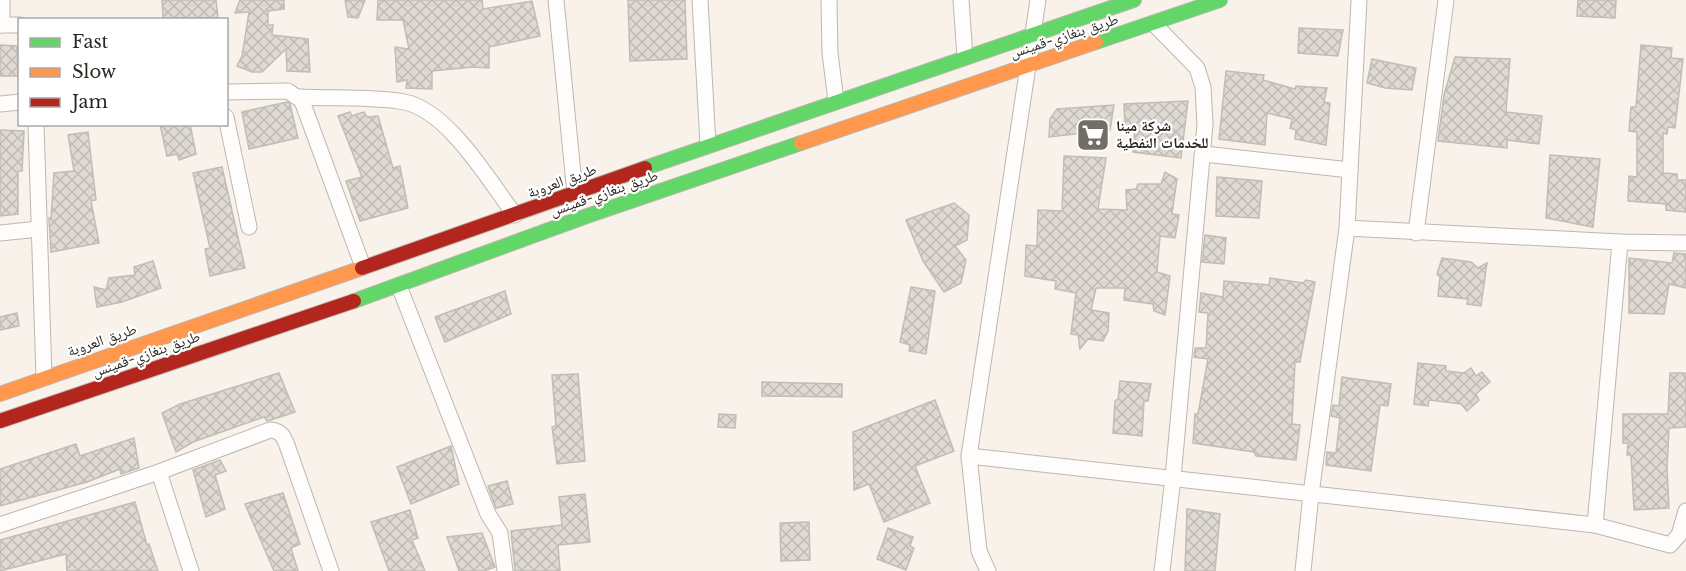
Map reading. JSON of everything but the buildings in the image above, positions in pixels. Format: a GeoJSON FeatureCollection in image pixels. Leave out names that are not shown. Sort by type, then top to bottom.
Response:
{"type":"FeatureCollection","features":[{"type":"Feature","properties":{"kind":"main road","name":"طريق العروبة"},"geometry":{"type":"LineString","coordinates":[[0,394],[575,194],[708,145],[1134,0]]}},
{"type":"Feature","properties":{"kind":"main road","name":"طريق بنغازي-قمينس"},"geometry":{"type":"LineString","coordinates":[[0,421],[399,286],[587,216],[1220,0]]}},
{"type":"Feature","properties":{"kind":"street"},"geometry":{"type":"LineString","coordinates":[[2,0],[1,25],[18,25]]}},
{"type":"Feature","properties":{"kind":"street"},"geometry":{"type":"LineString","coordinates":[[556,0],[575,194]]}},
{"type":"Feature","properties":{"kind":"street"},"geometry":{"type":"LineString","coordinates":[[700,0],[708,145]]}},
{"type":"Feature","properties":{"kind":"street"},"geometry":{"type":"LineString","coordinates":[[829,0],[830,53],[836,101]]}},
{"type":"Feature","properties":{"kind":"street"},"geometry":{"type":"LineString","coordinates":[[961,0],[965,57]]}},
{"type":"Feature","properties":{"kind":"street"},"geometry":{"type":"LineString","coordinates":[[988,571],[979,551],[969,456],[1038,0]]}},
{"type":"Feature","properties":{"kind":"street"},"geometry":{"type":"LineString","coordinates":[[1304,571],[1311,494],[1347,228],[1359,0]]}},
{"type":"Feature","properties":{"kind":"street"},"geometry":{"type":"LineString","coordinates":[[1416,233],[1446,0]]}},
{"type":"Feature","properties":{"kind":"street"},"geometry":{"type":"LineString","coordinates":[[1154,23],[1197,68],[1203,87],[1204,154],[1162,571]]}},
{"type":"Feature","properties":{"kind":"street"},"geometry":{"type":"LineString","coordinates":[[228,92],[288,91],[298,97],[304,106],[363,267]]}},
{"type":"Feature","properties":{"kind":"street"},"geometry":{"type":"LineString","coordinates":[[298,97],[406,102],[436,117],[456,138],[515,215]]}},
{"type":"Feature","properties":{"kind":"street"},"geometry":{"type":"LineString","coordinates":[[0,104],[18,102]]}},
{"type":"Feature","properties":{"kind":"street"},"geometry":{"type":"LineString","coordinates":[[36,126],[44,378]]}},
{"type":"Feature","properties":{"kind":"street"},"geometry":{"type":"LineString","coordinates":[[228,126],[249,227]]}},
{"type":"Feature","properties":{"kind":"street"},"geometry":{"type":"LineString","coordinates":[[1204,154],[1350,170]]}},
{"type":"Feature","properties":{"kind":"street"},"geometry":{"type":"LineString","coordinates":[[1347,228],[1416,233],[1686,243]]}},
{"type":"Feature","properties":{"kind":"street"},"geometry":{"type":"LineString","coordinates":[[0,233],[39,230]]}},
{"type":"Feature","properties":{"kind":"street"},"geometry":{"type":"LineString","coordinates":[[1595,525],[1620,242]]}},
{"type":"Feature","properties":{"kind":"street"},"geometry":{"type":"LineString","coordinates":[[399,286],[488,514],[500,533],[505,571]]}},
{"type":"Feature","properties":{"kind":"street"},"geometry":{"type":"LineString","coordinates":[[0,525],[159,472],[270,430],[278,430],[288,448],[331,571]]}},
{"type":"Feature","properties":{"kind":"street"},"geometry":{"type":"LineString","coordinates":[[969,456],[1595,525],[1670,545],[1679,535],[1686,511]]}},
{"type":"Feature","properties":{"kind":"street"},"geometry":{"type":"LineString","coordinates":[[159,472],[191,571]]}},
{"type":"Feature","properties":{"kind":"traffic: fast"},"geometry":{"type":"LineString","coordinates":[[645,168],[1134,0]]}},
{"type":"Feature","properties":{"kind":"traffic: fast"},"geometry":{"type":"LineString","coordinates":[[1096,42],[1220,0]]}},
{"type":"Feature","properties":{"kind":"traffic: fast"},"geometry":{"type":"LineString","coordinates":[[354,301],[587,216],[801,143]]}},
{"type":"Feature","properties":{"kind":"traffic: slow"},"geometry":{"type":"LineString","coordinates":[[801,143],[1096,42]]}},
{"type":"Feature","properties":{"kind":"traffic: slow"},"geometry":{"type":"LineString","coordinates":[[0,394],[362,268]]}},
{"type":"Feature","properties":{"kind":"traffic: jam"},"geometry":{"type":"LineString","coordinates":[[362,268],[645,168]]}},
{"type":"Feature","properties":{"kind":"traffic: jam"},"geometry":{"type":"LineString","coordinates":[[0,421],[354,301]]}},
{"type":"Feature","properties":{"kind":"place","name":"شركة مينا للخدمات النفطية"},"geometry":{"type":"Point","coordinates":[1093,135]}}]}
